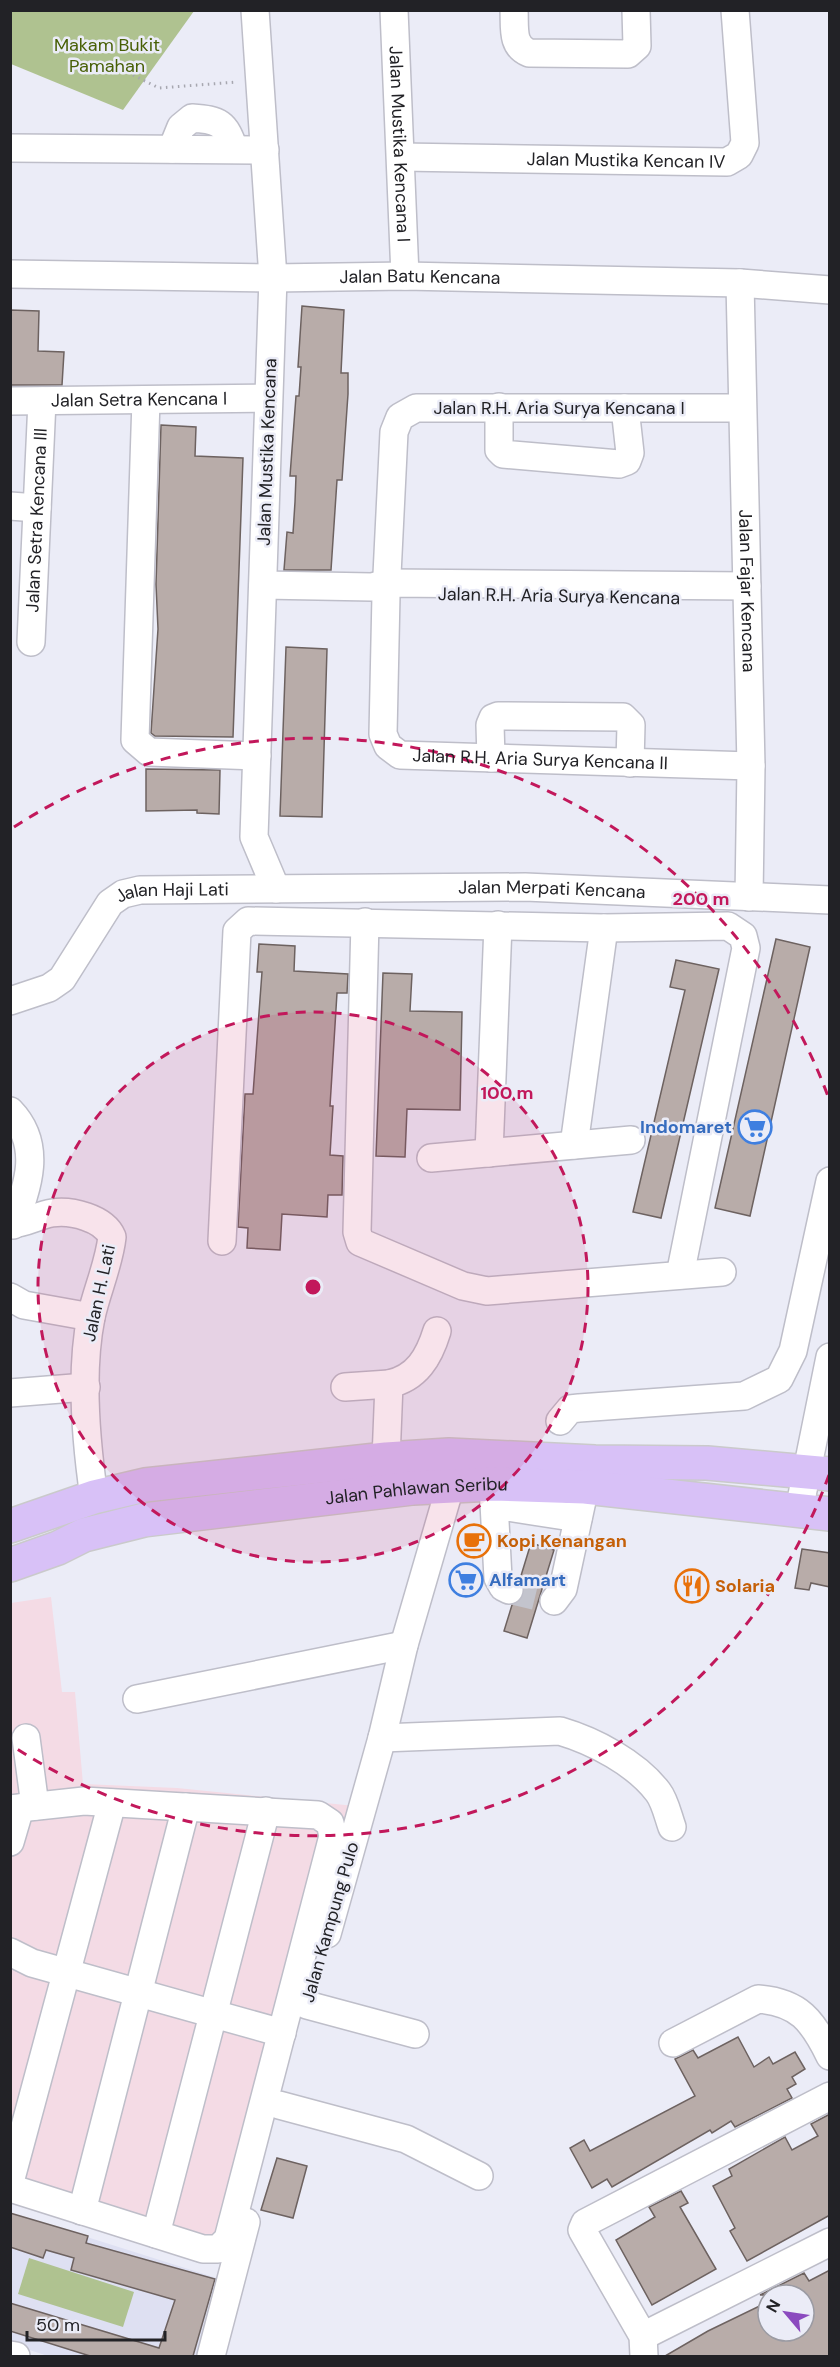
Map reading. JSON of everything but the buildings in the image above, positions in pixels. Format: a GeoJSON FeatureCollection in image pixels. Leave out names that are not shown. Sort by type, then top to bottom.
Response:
{"type":"FeatureCollection","features":[{"type":"Feature","properties":{"kind":"main road","name":"Jalan Pahlawan Seribu"},"geometry":{"type":"LineString","coordinates":[[10,1526],[94,1497],[145,1485],[386,1459],[449,1455],[595,1462],[707,1463],[817,1473]]}},
{"type":"Feature","properties":{"kind":"main road"},"geometry":{"type":"LineString","coordinates":[[198,1479],[205,1489],[206,1498],[199,1512]]}},
{"type":"Feature","properties":{"kind":"main road","name":"Jalan Pahlawan Seribu"},"geometry":{"type":"LineString","coordinates":[[10,1566],[106,1528],[199,1512],[375,1491],[450,1487],[493,1495],[581,1502],[814,1512]]}},
{"type":"Feature","properties":{"kind":"street","name":"Jalan Mustika Kencana"},"geometry":{"type":"LineString","coordinates":[[255,10],[273,278],[254,837],[276,889]]}},
{"type":"Feature","properties":{"kind":"street","name":"Jalan Mustika Kencana I"},"geometry":{"type":"LineString","coordinates":[[394,10],[405,276]]}},
{"type":"Feature","properties":{"kind":"street"},"geometry":{"type":"LineString","coordinates":[[514,10],[517,45],[521,50],[529,53],[628,54],[638,46],[636,10]]}},
{"type":"Feature","properties":{"kind":"street","name":"Jalan Mustika Kencan IV"},"geometry":{"type":"LineString","coordinates":[[401,157],[727,162],[739,154],[745,143],[735,10]]}},
{"type":"Feature","properties":{"kind":"street"},"geometry":{"type":"LineString","coordinates":[[10,148],[264,150]]}},
{"type":"Feature","properties":{"kind":"street","name":"Jalan Batu Kencana"},"geometry":{"type":"LineString","coordinates":[[10,274],[273,278],[405,276],[740,283],[830,290]]}},
{"type":"Feature","properties":{"kind":"street","name":"Jalan Fajar Kencana"},"geometry":{"type":"LineString","coordinates":[[740,283],[751,766],[749,897]]}},
{"type":"Feature","properties":{"kind":"street","name":"Jalan Setra Kencana I"},"geometry":{"type":"LineString","coordinates":[[10,401],[268,398]]}},
{"type":"Feature","properties":{"kind":"street"},"geometry":{"type":"LineString","coordinates":[[146,400],[135,740],[149,752],[257,756]]}},
{"type":"Feature","properties":{"kind":"street","name":"Jalan Setra Kencana III"},"geometry":{"type":"LineString","coordinates":[[31,642],[42,401]]}},
{"type":"Feature","properties":{"kind":"street"},"geometry":{"type":"LineString","coordinates":[[499,407],[499,450],[503,454],[619,464],[627,461],[630,453],[625,408]]}},
{"type":"Feature","properties":{"kind":"street","name":"Jalan R.H. Aria Surya Kencana I"},"geometry":{"type":"LineString","coordinates":[[382,588],[394,432],[400,417],[416,408],[742,408]]}},
{"type":"Feature","properties":{"kind":"street"},"geometry":{"type":"LineString","coordinates":[[10,506],[37,508]]}},
{"type":"Feature","properties":{"kind":"street","name":"Jalan R.H. Aria Surya Kencana"},"geometry":{"type":"LineString","coordinates":[[263,585],[747,592]]}},
{"type":"Feature","properties":{"kind":"street","name":"Jalan R.H. Aria Surya Kencana II"},"geometry":{"type":"LineString","coordinates":[[382,588],[384,741],[400,755],[751,766]]}},
{"type":"Feature","properties":{"kind":"street"},"geometry":{"type":"LineString","coordinates":[[491,758],[490,725],[493,718],[498,716],[623,717],[631,725],[630,763]]}},
{"type":"Feature","properties":{"kind":"street"},"geometry":{"type":"LineString","coordinates":[[525,887],[532,899],[550,913],[604,928],[728,926],[738,930],[744,942],[746,948],[680,1275]]}},
{"type":"Feature","properties":{"kind":"street","name":"Jalan Merpati Kencana"},"geometry":{"type":"LineString","coordinates":[[276,889],[525,887],[830,900]]}},
{"type":"Feature","properties":{"kind":"street","name":"Jalan Haji Lati"},"geometry":{"type":"LineString","coordinates":[[10,1001],[56,984],[110,903],[123,894],[140,890],[276,889]]}},
{"type":"Feature","properties":{"kind":"street"},"geometry":{"type":"LineString","coordinates":[[222,1241],[237,931],[248,921],[498,925],[550,913],[580,890]]}},
{"type":"Feature","properties":{"kind":"street"},"geometry":{"type":"LineString","coordinates":[[365,922],[357,1232],[360,1242],[463,1286],[487,1291],[722,1272]]}},
{"type":"Feature","properties":{"kind":"street"},"geometry":{"type":"LineString","coordinates":[[489,1153],[498,925]]}},
{"type":"Feature","properties":{"kind":"street"},"geometry":{"type":"LineString","coordinates":[[574,1145],[604,928]]}},
{"type":"Feature","properties":{"kind":"street"},"geometry":{"type":"LineString","coordinates":[[10,1111],[21,1124],[28,1143],[30,1172],[29,1184],[12,1224]]}},
{"type":"Feature","properties":{"kind":"street"},"geometry":{"type":"LineString","coordinates":[[431,1158],[631,1140]]}},
{"type":"Feature","properties":{"kind":"street"},"geometry":{"type":"LineString","coordinates":[[560,1421],[570,1409],[744,1396],[779,1379],[793,1351],[830,1181]]}},
{"type":"Feature","properties":{"kind":"street","name":"Jalan H. Lati"},"geometry":{"type":"LineString","coordinates":[[12,1224],[53,1213],[86,1217],[109,1230],[111,1246],[91,1317],[86,1353],[86,1386],[94,1497]]}},
{"type":"Feature","properties":{"kind":"street"},"geometry":{"type":"LineString","coordinates":[[10,1297],[24,1305],[91,1317]]}},
{"type":"Feature","properties":{"kind":"street"},"geometry":{"type":"LineString","coordinates":[[345,1387],[400,1382],[429,1355],[437,1331]]}},
{"type":"Feature","properties":{"kind":"street"},"geometry":{"type":"LineString","coordinates":[[793,1351],[830,1357],[814,1512]]}},
{"type":"Feature","properties":{"kind":"street"},"geometry":{"type":"LineString","coordinates":[[386,1459],[389,1384]]}},
{"type":"Feature","properties":{"kind":"street"},"geometry":{"type":"LineString","coordinates":[[10,1393],[86,1386]]}},
{"type":"Feature","properties":{"kind":"street","name":"Jalan Kampung Pulo"},"geometry":{"type":"LineString","coordinates":[[211,2356],[232,2272],[382,1738],[404,1645],[450,1487]]}},
{"type":"Feature","properties":{"kind":"street"},"geometry":{"type":"LineString","coordinates":[[493,1495],[498,1578],[509,1590]]}},
{"type":"Feature","properties":{"kind":"street"},"geometry":{"type":"LineString","coordinates":[[554,1601],[563,1589],[581,1502]]}},
{"type":"Feature","properties":{"kind":"street"},"geometry":{"type":"LineString","coordinates":[[137,1699],[404,1645]]}},
{"type":"Feature","properties":{"kind":"street"},"geometry":{"type":"LineString","coordinates":[[382,1738],[560,1731],[574,1735],[616,1757],[642,1776],[659,1793],[672,1827]]}},
{"type":"Feature","properties":{"kind":"street"},"geometry":{"type":"LineString","coordinates":[[10,1842],[22,1808],[26,1738]]}},
{"type":"Feature","properties":{"kind":"street"},"geometry":{"type":"LineString","coordinates":[[10,2188],[202,2250],[218,2248],[228,2240],[333,1836],[330,1823],[318,1815],[84,1801],[22,1808]]}},
{"type":"Feature","properties":{"kind":"street"},"geometry":{"type":"LineString","coordinates":[[10,2182],[112,1803]]}},
{"type":"Feature","properties":{"kind":"street"},"geometry":{"type":"LineString","coordinates":[[82,2211],[186,1807]]}},
{"type":"Feature","properties":{"kind":"street"},"geometry":{"type":"LineString","coordinates":[[156,2234],[266,1811]]}},
{"type":"Feature","properties":{"kind":"street"},"geometry":{"type":"LineString","coordinates":[[10,1952],[32,1963],[282,2033]]}},
{"type":"Feature","properties":{"kind":"street"},"geometry":{"type":"LineString","coordinates":[[673,2043],[758,1999],[769,2000],[801,2013],[817,2030],[830,2056]]}},
{"type":"Feature","properties":{"kind":"street"},"geometry":{"type":"LineString","coordinates":[[307,2005],[415,2034]]}},
{"type":"Feature","properties":{"kind":"street"},"geometry":{"type":"LineString","coordinates":[[830,2096],[585,2223],[582,2230],[644,2346],[830,2242]]}},
{"type":"Feature","properties":{"kind":"street"},"geometry":{"type":"LineString","coordinates":[[279,2105],[405,2139],[479,2176]]}},
{"type":"Feature","properties":{"kind":"street"},"geometry":{"type":"LineString","coordinates":[[10,2204],[232,2272]]}},
{"type":"Feature","properties":{"kind":"street"},"geometry":{"type":"LineString","coordinates":[[10,2355],[16,2356]]}},
{"type":"Feature","properties":{"kind":"path"},"geometry":{"type":"LineString","coordinates":[[133,75],[159,88],[260,80]]}},
{"type":"Feature","properties":{"kind":"shaded area"},"geometry":{"type":"Polygon","coordinates":[[[51,1597],[62,1692],[75,1692],[83,1784],[177,1788],[355,1806],[227,2265],[11,2199],[11,1603],[51,1597]]]}},
{"type":"Feature","properties":{"kind":"shaded area"},"geometry":{"type":"Polygon","coordinates":[[[11,2213],[223,2280],[202,2356],[48,2356],[11,2344],[11,2213]]]}},
{"type":"Feature","properties":{"kind":"green space","name":"Makam Bukit Pamahan"},"geometry":{"type":"Polygon","coordinates":[[[10,11],[194,11],[123,110],[11,64],[10,11]]]}},
{"type":"Feature","properties":{"kind":"green space"},"geometry":{"type":"Polygon","coordinates":[[[29,2258],[134,2292],[123,2327],[18,2294],[29,2258]]]}},
{"type":"Feature","properties":{"kind":"tunnel"},"geometry":{"type":"LineString","coordinates":[[509,1590],[554,1601]]}},
{"type":"Feature","properties":{"kind":"place","name":"Indomaret"},"geometry":{"type":"Point","coordinates":[755,1127]}},
{"type":"Feature","properties":{"kind":"place","name":"Kopi Kenangan"},"geometry":{"type":"Point","coordinates":[474,1541]}},
{"type":"Feature","properties":{"kind":"place","name":"Alfamart"},"geometry":{"type":"Point","coordinates":[466,1580]}},
{"type":"Feature","properties":{"kind":"place","name":"Solaria"},"geometry":{"type":"Point","coordinates":[692,1586]}}]}
